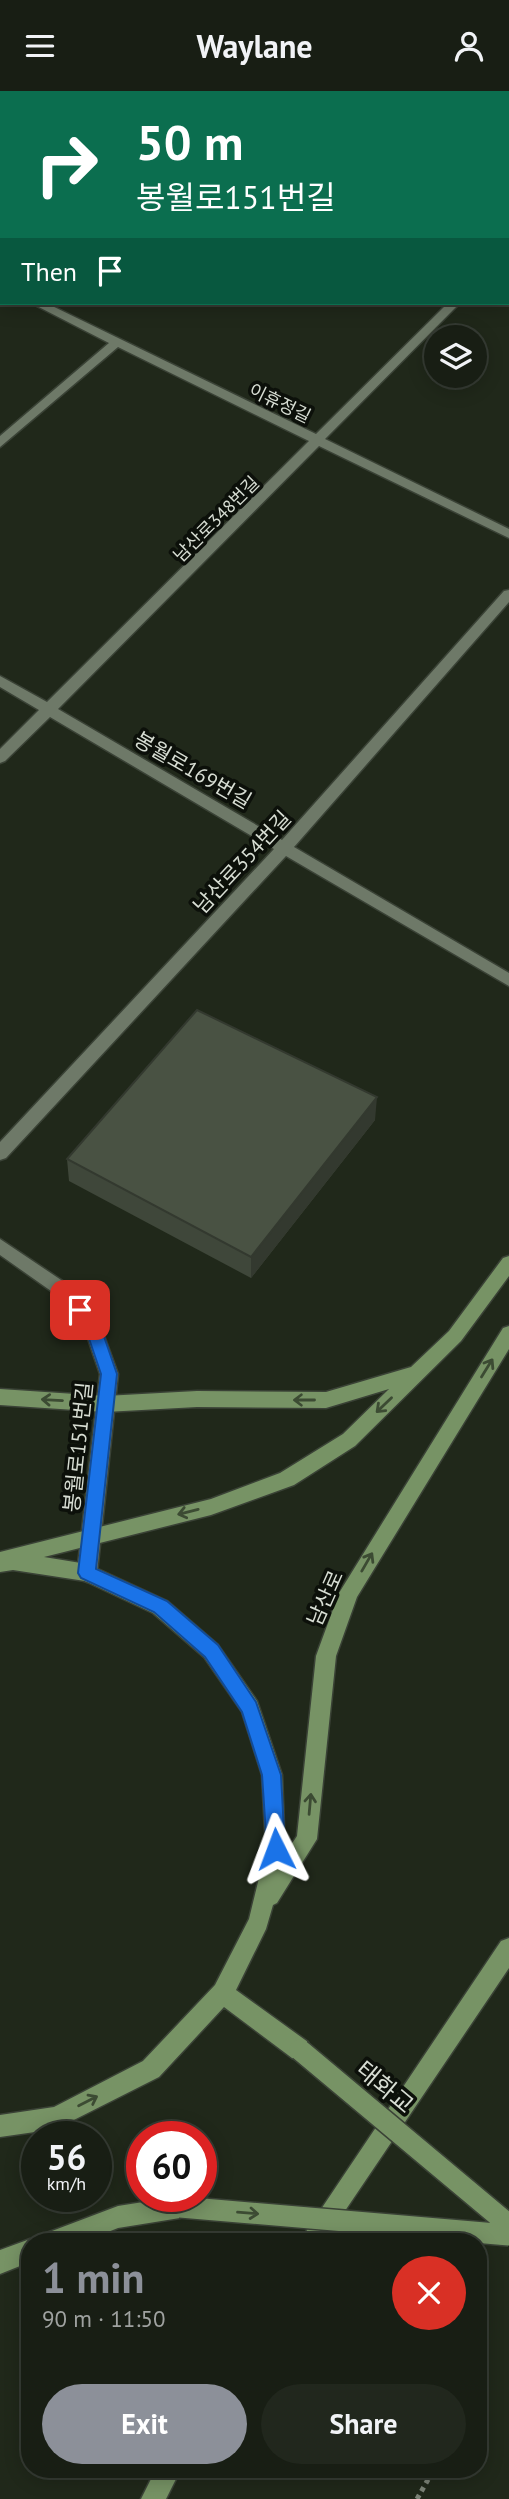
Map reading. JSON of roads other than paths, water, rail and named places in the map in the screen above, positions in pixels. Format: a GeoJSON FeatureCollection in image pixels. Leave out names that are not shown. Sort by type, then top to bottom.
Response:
{"type":"FeatureCollection","features":[{"type":"Feature","properties":{"kind":"main road"},"geometry":{"type":"LineString","coordinates":[[0,1561],[91,1535],[211,1507],[287,1479],[349,1440],[455,1336],[509,1263]]}},
{"type":"Feature","properties":{"kind":"main road","name":"남산로"},"geometry":{"type":"LineString","coordinates":[[262,1908],[307,1839],[326,1656],[349,1593],[509,1332]]}},
{"type":"Feature","properties":{"kind":"main road"},"geometry":{"type":"LineString","coordinates":[[0,1397],[106,1404],[197,1399],[326,1400],[417,1373]]}},
{"type":"Feature","properties":{"kind":"main road"},"geometry":{"type":"LineString","coordinates":[[0,1561],[87,1573],[160,1607],[211,1651],[250,1708],[272,1775],[276,1849],[259,1922],[223,1993],[151,2069],[56,2118],[5,2127]]}},
{"type":"Feature","properties":{"kind":"main road"},"geometry":{"type":"LineString","coordinates":[[316,2233],[509,1949]]}},
{"type":"Feature","properties":{"kind":"main road","name":"태화교"},"geometry":{"type":"LineString","coordinates":[[223,1993],[300,2050],[509,2225]]}},
{"type":"Feature","properties":{"kind":"main road"},"geometry":{"type":"LineString","coordinates":[[76,2233],[118,2217],[180,2207],[486,2233]]}},
{"type":"Feature","properties":{"kind":"main road"},"geometry":{"type":"LineString","coordinates":[[487,2233],[509,2235]]}},
{"type":"Feature","properties":{"kind":"main road"},"geometry":{"type":"LineString","coordinates":[[0,2262],[21,2254]]}},
{"type":"Feature","properties":{"kind":"main road"},"geometry":{"type":"LineString","coordinates":[[153,2499],[164,2478]]}},
{"type":"Feature","properties":{"kind":"street","name":"이휴정길"},"geometry":{"type":"LineString","coordinates":[[41,305],[509,534]]}},
{"type":"Feature","properties":{"kind":"street","name":"남산로348번길"},"geometry":{"type":"LineString","coordinates":[[0,758],[452,305]]}},
{"type":"Feature","properties":{"kind":"street"},"geometry":{"type":"LineString","coordinates":[[0,443],[117,342]]}},
{"type":"Feature","properties":{"kind":"street","name":"남산로354번길"},"geometry":{"type":"LineString","coordinates":[[0,1153],[285,848],[509,594]]}},
{"type":"Feature","properties":{"kind":"street","name":"봉월로169번길"},"geometry":{"type":"LineString","coordinates":[[0,681],[509,980]]}},
{"type":"Feature","properties":{"kind":"street","name":"봉월로151번길"},"geometry":{"type":"LineString","coordinates":[[0,1246],[68,1293],[93,1327],[109,1374],[87,1573]]}}]}
